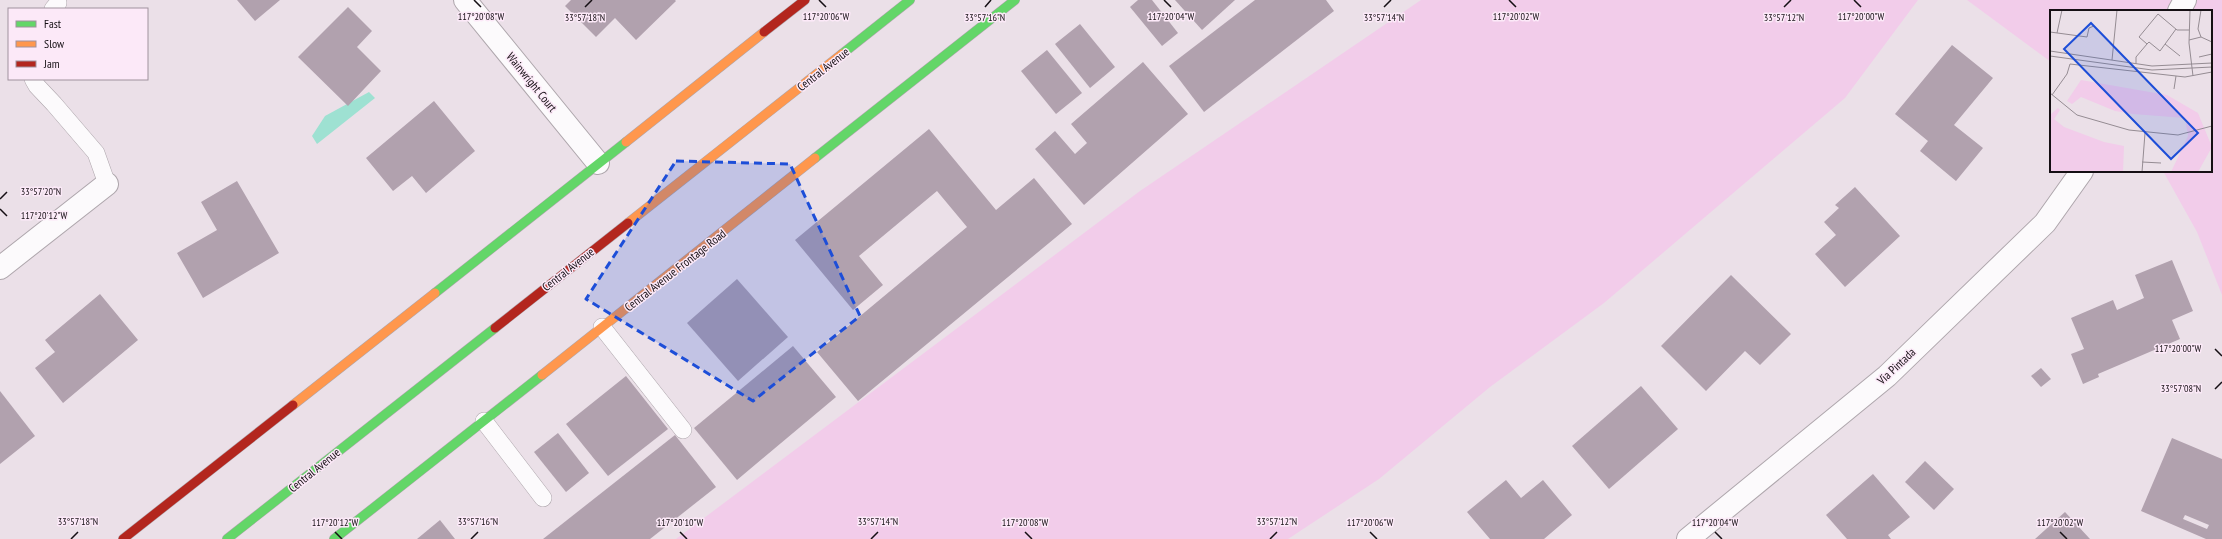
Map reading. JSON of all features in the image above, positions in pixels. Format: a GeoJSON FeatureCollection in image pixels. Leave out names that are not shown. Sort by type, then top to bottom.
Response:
{"type":"FeatureCollection","features":[{"type":"Feature","properties":{"kind":"main road"},"geometry":{"type":"LineString","coordinates":[[123,539],[805,0]]}},
{"type":"Feature","properties":{"kind":"main road","name":"Central Avenue"},"geometry":{"type":"LineString","coordinates":[[227,539],[910,0]]}},
{"type":"Feature","properties":{"kind":"main road","name":"Central Avenue Frontage Road"},"geometry":{"type":"LineString","coordinates":[[334,539],[1015,0]]}},
{"type":"Feature","properties":{"kind":"street","name":"Wainwright Court"},"geometry":{"type":"LineString","coordinates":[[465,0],[598,163]]}},
{"type":"Feature","properties":{"kind":"street"},"geometry":{"type":"LineString","coordinates":[[2180,10],[2185,0]]}},
{"type":"Feature","properties":{"kind":"street","name":"Via Pintada"},"geometry":{"type":"LineString","coordinates":[[1688,539],[1887,376],[2045,223],[2081,172]]}},
{"type":"Feature","properties":{"kind":"street"},"geometry":{"type":"LineString","coordinates":[[0,268],[106,184]]}},
{"type":"Feature","properties":{"kind":"lane"},"geometry":{"type":"LineString","coordinates":[[34,80],[37,86],[96,153],[106,184]]}},
{"type":"Feature","properties":{"kind":"lane"},"geometry":{"type":"LineString","coordinates":[[602,327],[683,430]]}},
{"type":"Feature","properties":{"kind":"lane"},"geometry":{"type":"LineString","coordinates":[[484,420],[543,498]]}},
{"type":"Feature","properties":{"kind":"highlighted area"},"geometry":{"type":"Polygon","coordinates":[[[676,161],[790,164],[860,316],[753,401],[586,299],[676,161]]]}},
{"type":"Feature","properties":{"kind":"shaded area"},"geometry":{"type":"Polygon","coordinates":[[[1421,0],[1918,0],[1845,98],[1604,303],[1490,387],[1379,479],[1288,539],[676,539],[1140,191],[1421,0]]]}},
{"type":"Feature","properties":{"kind":"shaded area"},"geometry":{"type":"Polygon","coordinates":[[[1967,0],[2222,0],[2222,295],[2197,232],[2164,172],[2212,172],[2212,10],[2050,10],[2050,61],[1967,0]]]}},
{"type":"Feature","properties":{"kind":"shaded area"},"geometry":{"type":"Polygon","coordinates":[[[369,92],[375,98],[317,144],[312,136],[325,116],[369,92]]]}},
{"type":"Feature","properties":{"kind":"building"},"geometry":{"type":"Polygon","coordinates":[[[237,0],[280,0],[255,21],[237,0]]]}},
{"type":"Feature","properties":{"kind":"building"},"geometry":{"type":"Polygon","coordinates":[[[571,0],[676,1],[636,40],[615,18],[596,37],[565,6],[571,0]]]}},
{"type":"Feature","properties":{"kind":"building"},"geometry":{"type":"Polygon","coordinates":[[[1138,0],[1152,0],[1178,33],[1162,46],[1130,7],[1138,0]]]}},
{"type":"Feature","properties":{"kind":"building"},"geometry":{"type":"Polygon","coordinates":[[[1175,0],[1235,0],[1202,30],[1175,0]]]}},
{"type":"Feature","properties":{"kind":"building"},"geometry":{"type":"Polygon","coordinates":[[[1255,0],[1326,0],[1334,11],[1204,112],[1169,66],[1255,0]]]}},
{"type":"Feature","properties":{"kind":"building"},"geometry":{"type":"Polygon","coordinates":[[[348,7],[372,31],[357,47],[381,71],[348,106],[298,57],[348,7]]]}},
{"type":"Feature","properties":{"kind":"building"},"geometry":{"type":"Polygon","coordinates":[[[1080,24],[1115,67],[1090,88],[1055,44],[1080,24]]]}},
{"type":"Feature","properties":{"kind":"building"},"geometry":{"type":"Polygon","coordinates":[[[1952,45],[1993,78],[1954,125],[1983,148],[1956,181],[1920,151],[1928,141],[1895,114],[1952,45]]]}},
{"type":"Feature","properties":{"kind":"building"},"geometry":{"type":"Polygon","coordinates":[[[1047,50],[1082,93],[1056,114],[1021,71],[1047,50]]]}},
{"type":"Feature","properties":{"kind":"building"},"geometry":{"type":"Polygon","coordinates":[[[1143,62],[1188,114],[1084,205],[1035,149],[1055,131],[1075,154],[1087,143],[1071,124],[1143,62]]]}},
{"type":"Feature","properties":{"kind":"building"},"geometry":{"type":"Polygon","coordinates":[[[434,101],[475,151],[426,193],[412,176],[393,191],[366,158],[434,101]]]}},
{"type":"Feature","properties":{"kind":"building"},"geometry":{"type":"Polygon","coordinates":[[[929,129],[996,210],[1034,178],[1072,224],[858,401],[817,352],[967,227],[937,191],[859,256],[883,285],[853,310],[795,240],[929,129]]]}},
{"type":"Feature","properties":{"kind":"building"},"geometry":{"type":"Polygon","coordinates":[[[237,181],[279,253],[203,298],[177,253],[217,230],[201,202],[237,181]]]}},
{"type":"Feature","properties":{"kind":"building"},"geometry":{"type":"Polygon","coordinates":[[[1855,187],[1900,236],[1845,287],[1815,254],[1836,235],[1824,222],[1839,208],[1835,205],[1855,187]]]}},
{"type":"Feature","properties":{"kind":"building"},"geometry":{"type":"Polygon","coordinates":[[[2172,260],[2193,311],[2172,320],[2180,339],[2098,374],[2099,377],[2083,384],[2071,354],[2084,349],[2071,318],[2113,300],[2117,310],[2144,298],[2135,275],[2172,260]]]}},
{"type":"Feature","properties":{"kind":"building"},"geometry":{"type":"Polygon","coordinates":[[[1731,275],[1791,334],[1760,365],[1745,351],[1706,391],[1661,346],[1731,275]]]}},
{"type":"Feature","properties":{"kind":"building"},"geometry":{"type":"Polygon","coordinates":[[[737,279],[788,337],[738,381],[687,323],[737,279]]]}},
{"type":"Feature","properties":{"kind":"building"},"geometry":{"type":"Polygon","coordinates":[[[100,294],[138,340],[63,403],[35,368],[55,352],[45,340],[100,294]]]}},
{"type":"Feature","properties":{"kind":"building"},"geometry":{"type":"Polygon","coordinates":[[[793,346],[836,397],[737,480],[694,428],[793,346]]]}},
{"type":"Feature","properties":{"kind":"building"},"geometry":{"type":"Polygon","coordinates":[[[2041,368],[2051,379],[2041,387],[2031,376],[2041,368]]]}},
{"type":"Feature","properties":{"kind":"building"},"geometry":{"type":"Polygon","coordinates":[[[626,376],[668,429],[608,476],[566,424],[626,376]]]}},
{"type":"Feature","properties":{"kind":"building"},"geometry":{"type":"Polygon","coordinates":[[[1641,386],[1678,429],[1609,489],[1572,446],[1641,386]]]}},
{"type":"Feature","properties":{"kind":"building"},"geometry":{"type":"Polygon","coordinates":[[[0,391],[35,436],[0,464],[0,391]]]}},
{"type":"Feature","properties":{"kind":"building"},"geometry":{"type":"Polygon","coordinates":[[[558,433],[589,473],[566,492],[534,452],[558,433]]]}},
{"type":"Feature","properties":{"kind":"building"},"geometry":{"type":"Polygon","coordinates":[[[675,435],[716,487],[650,539],[543,539],[675,435]]]}},
{"type":"Feature","properties":{"kind":"building"},"geometry":{"type":"Polygon","coordinates":[[[2172,438],[2222,459],[2222,539],[2206,539],[2141,511],[2172,438]],[[2185,515],[2183,519],[2207,529],[2209,525],[2185,515]]]}},
{"type":"Feature","properties":{"kind":"building"},"geometry":{"type":"Polygon","coordinates":[[[1925,461],[1954,489],[1934,510],[1905,482],[1925,461]]]}},
{"type":"Feature","properties":{"kind":"building"},"geometry":{"type":"Polygon","coordinates":[[[1873,474],[1910,517],[1888,535],[1891,539],[1847,539],[1826,515],[1873,474]]]}},
{"type":"Feature","properties":{"kind":"building"},"geometry":{"type":"Polygon","coordinates":[[[1506,480],[1521,498],[1543,480],[1572,515],[1544,539],[1490,539],[1467,512],[1506,480]]]}},
{"type":"Feature","properties":{"kind":"building"},"geometry":{"type":"Polygon","coordinates":[[[2065,512],[2090,539],[2035,539],[2065,512]]]}},
{"type":"Feature","properties":{"kind":"building"},"geometry":{"type":"Polygon","coordinates":[[[440,520],[455,539],[417,539],[440,520]]]}},
{"type":"Feature","properties":{"kind":"traffic: fast"},"geometry":{"type":"LineString","coordinates":[[842,54],[910,0]]}},
{"type":"Feature","properties":{"kind":"traffic: fast"},"geometry":{"type":"LineString","coordinates":[[815,158],[1015,0]]}},
{"type":"Feature","properties":{"kind":"traffic: fast"},"geometry":{"type":"LineString","coordinates":[[435,293],[626,142]]}},
{"type":"Feature","properties":{"kind":"traffic: fast"},"geometry":{"type":"LineString","coordinates":[[227,539],[495,328]]}},
{"type":"Feature","properties":{"kind":"traffic: fast"},"geometry":{"type":"LineString","coordinates":[[334,539],[542,375]]}},
{"type":"Feature","properties":{"kind":"traffic: slow"},"geometry":{"type":"LineString","coordinates":[[626,142],[764,32]]}},
{"type":"Feature","properties":{"kind":"traffic: slow"},"geometry":{"type":"LineString","coordinates":[[628,223],[842,54]]}},
{"type":"Feature","properties":{"kind":"traffic: slow"},"geometry":{"type":"LineString","coordinates":[[542,375],[815,158]]}},
{"type":"Feature","properties":{"kind":"traffic: slow"},"geometry":{"type":"LineString","coordinates":[[293,405],[435,293]]}},
{"type":"Feature","properties":{"kind":"traffic: jam"},"geometry":{"type":"LineString","coordinates":[[764,32],[805,0]]}},
{"type":"Feature","properties":{"kind":"traffic: jam"},"geometry":{"type":"LineString","coordinates":[[495,328],[628,223]]}},
{"type":"Feature","properties":{"kind":"traffic: jam"},"geometry":{"type":"LineString","coordinates":[[123,539],[293,405]]}}]}
